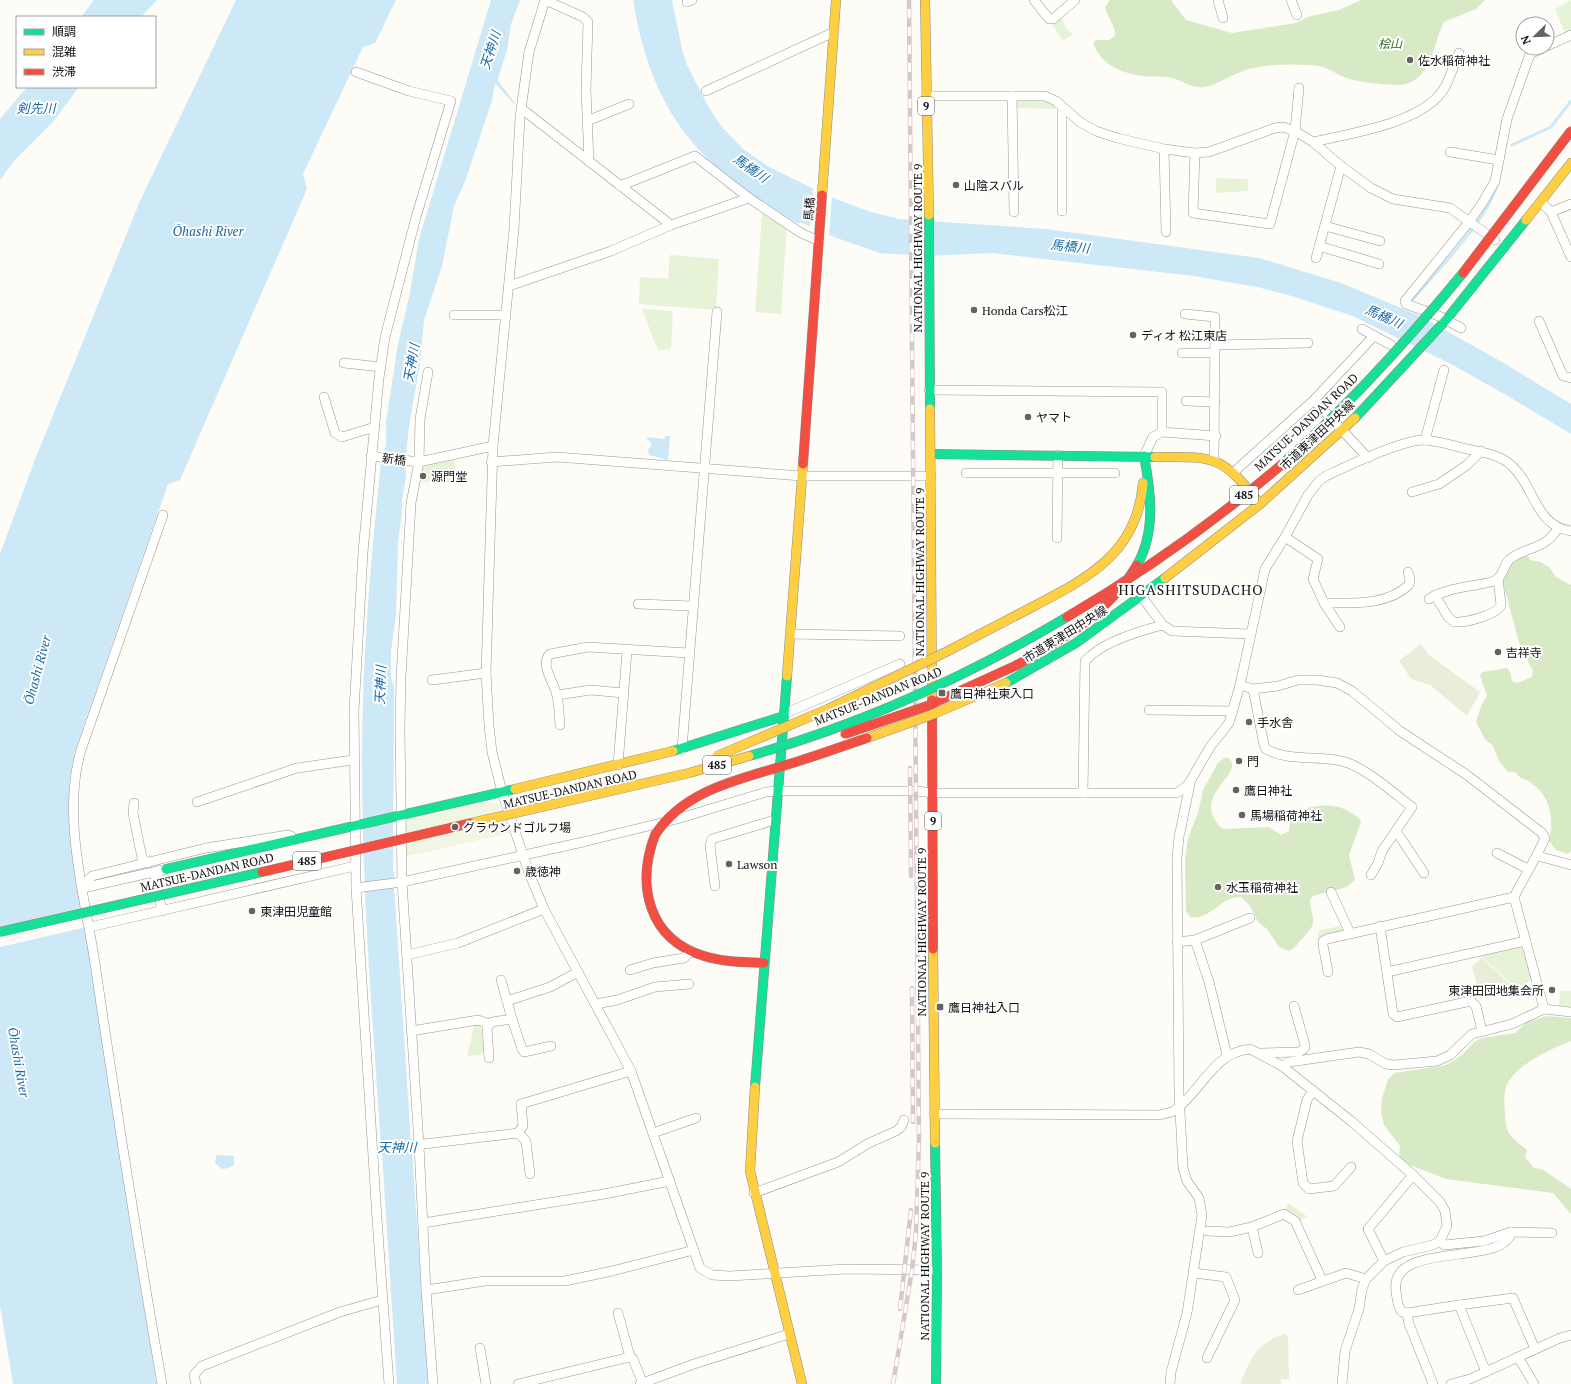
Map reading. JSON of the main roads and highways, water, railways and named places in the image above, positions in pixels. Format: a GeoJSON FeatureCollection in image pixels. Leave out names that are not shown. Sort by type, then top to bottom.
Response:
{"type":"FeatureCollection","features":[{"type":"Feature","properties":{"kind":"main road","name":"馬橋"},"geometry":{"type":"LineString","coordinates":[[802,1384],[754,1193],[750,1171],[750,1152],[802,476],[836,0]]}},
{"type":"Feature","properties":{"kind":"main road","name":"NATIONAL HIGHWAY ROUTE 9"},"geometry":{"type":"LineString","coordinates":[[925,0],[931,454],[934,1114],[937,1270],[936,1384]]}},
{"type":"Feature","properties":{"kind":"main road","name":"MATSUE-DANDAN ROAD"},"geometry":{"type":"LineString","coordinates":[[0,932],[615,791],[754,755],[818,734],[944,682],[1039,634],[1138,574],[1232,504],[1318,431],[1360,390],[1401,346],[1481,250],[1571,131]]}},
{"type":"Feature","properties":{"kind":"main road","name":"市道東津田中央線"},"geometry":{"type":"LineString","coordinates":[[764,963],[714,958],[691,951],[673,939],[662,927],[647,898],[644,882],[645,868],[649,849],[655,835],[674,810],[692,798],[722,786],[902,727],[960,705],[1006,683],[1076,643],[1142,597],[1260,504],[1343,430],[1446,320],[1571,163]]}},
{"type":"Feature","properties":{"kind":"main road"},"geometry":{"type":"LineString","coordinates":[[931,454],[1180,456],[1214,459],[1234,472],[1260,504]]}},
{"type":"Feature","properties":{"kind":"main road"},"geometry":{"type":"LineString","coordinates":[[818,734],[836,737],[896,717],[954,694],[1017,664],[1059,641],[1100,612],[1117,596],[1134,573],[1145,549],[1150,520],[1150,491],[1144,456]]}},
{"type":"Feature","properties":{"kind":"main road"},"geometry":{"type":"LineString","coordinates":[[615,791],[726,753],[772,734],[893,678],[1017,616],[1081,579],[1097,568],[1119,548],[1134,526],[1138,514],[1143,485],[1144,456]]}},
{"type":"Feature","properties":{"kind":"main road"},"geometry":{"type":"LineString","coordinates":[[164,870],[618,766],[682,748],[784,715]]}},
{"type":"Feature","properties":{"kind":"water"},"geometry":{"type":"Polygon","coordinates":[[[94,0],[157,0],[142,16],[82,16],[94,0]]]}},
{"type":"Feature","properties":{"kind":"water","name":"Ōhashi River"},"geometry":{"type":"Polygon","coordinates":[[[236,0],[396,0],[375,43],[363,47],[303,174],[307,189],[180,480],[168,484],[74,754],[69,785],[70,815],[134,1248],[157,1384],[13,1384],[0,1306],[0,554],[34,462],[140,201],[236,0]]]}},
{"type":"Feature","properties":{"kind":"water","name":"天神川"},"geometry":{"type":"Polygon","coordinates":[[[491,0],[520,0],[511,24],[507,50],[498,78],[498,81],[515,103],[514,104],[495,83],[492,100],[466,179],[454,206],[442,266],[424,320],[420,363],[409,426],[405,464],[406,477],[402,499],[402,512],[398,542],[396,614],[391,652],[391,678],[394,687],[393,872],[397,873],[394,874],[394,886],[411,1142],[414,1148],[412,1151],[428,1384],[397,1384],[382,1153],[379,1151],[381,1145],[363,846],[362,746],[368,604],[381,462],[386,445],[386,422],[398,344],[410,293],[419,239],[491,0]]]}},
{"type":"Feature","properties":{"kind":"water","name":"馬橋川"},"geometry":{"type":"Polygon","coordinates":[[[633,0],[672,0],[682,49],[687,65],[709,108],[721,126],[743,149],[769,167],[828,196],[871,212],[899,219],[1046,229],[1259,258],[1341,283],[1418,315],[1502,362],[1571,404],[1571,434],[1451,364],[1353,316],[1288,295],[1257,287],[1194,276],[992,253],[927,256],[880,253],[834,237],[800,222],[799,224],[764,203],[734,181],[708,158],[686,134],[668,106],[653,76],[641,40],[633,0]]]}},
{"type":"Feature","properties":{"kind":"water","name":"剣先川"},"geometry":{"type":"Polygon","coordinates":[[[26,88],[78,88],[52,123],[13,162],[0,180],[0,119],[26,88]]]}},
{"type":"Feature","properties":{"kind":"water"},"geometry":{"type":"Polygon","coordinates":[[[665,436],[670,436],[668,460],[649,455],[648,450],[652,445],[646,437],[665,439],[665,436]]]}},
{"type":"Feature","properties":{"kind":"water"},"geometry":{"type":"Polygon","coordinates":[[[216,1156],[234,1156],[234,1165],[229,1168],[222,1169],[215,1163],[216,1156]]]}},
{"type":"Feature","properties":{"kind":"waterway"},"geometry":{"type":"LineString","coordinates":[[1512,145],[1551,127],[1571,101]]}},
{"type":"Feature","properties":{"kind":"waterway"},"geometry":{"type":"LineString","coordinates":[[1412,300],[1473,228],[1484,212],[1498,182]]}},
{"type":"Feature","properties":{"kind":"railway"},"geometry":{"type":"LineString","coordinates":[[893,1384],[912,1270],[916,1232],[919,1138],[909,0]]}},
{"type":"Feature","properties":{"kind":"railway"},"geometry":{"type":"LineString","coordinates":[[910,768],[911,876]]}},
{"type":"Feature","properties":{"kind":"railway"},"geometry":{"type":"LineString","coordinates":[[912,988],[913,1122]]}},
{"type":"Feature","properties":{"kind":"railway"},"geometry":{"type":"LineString","coordinates":[[900,1309],[911,1210]]}},
{"type":"Feature","properties":{"kind":"place","name":"佐水稲荷神社"},"geometry":{"type":"Point","coordinates":[1410,60]}},
{"type":"Feature","properties":{"kind":"place","name":"山陰スバル"},"geometry":{"type":"Point","coordinates":[956,185]}},
{"type":"Feature","properties":{"kind":"place","name":"Honda Cars松江"},"geometry":{"type":"Point","coordinates":[974,310]}},
{"type":"Feature","properties":{"kind":"place","name":"ディオ 松江東店"},"geometry":{"type":"Point","coordinates":[1133,335]}},
{"type":"Feature","properties":{"kind":"place","name":"ヤマト"},"geometry":{"type":"Point","coordinates":[1028,417]}},
{"type":"Feature","properties":{"kind":"place","name":"源門堂"},"geometry":{"type":"Point","coordinates":[423,476]}},
{"type":"Feature","properties":{"kind":"place","name":"吉祥寺"},"geometry":{"type":"Point","coordinates":[1498,652]}},
{"type":"Feature","properties":{"kind":"place","name":"鷹日神社東入口"},"geometry":{"type":"Point","coordinates":[942,693]}},
{"type":"Feature","properties":{"kind":"place","name":"手水舎"},"geometry":{"type":"Point","coordinates":[1249,722]}},
{"type":"Feature","properties":{"kind":"place","name":"門"},"geometry":{"type":"Point","coordinates":[1239,761]}},
{"type":"Feature","properties":{"kind":"place","name":"鷹日神社"},"geometry":{"type":"Point","coordinates":[1236,790]}},
{"type":"Feature","properties":{"kind":"place","name":"馬場稲荷神社"},"geometry":{"type":"Point","coordinates":[1242,815]}},
{"type":"Feature","properties":{"kind":"place","name":"グラウンドゴルフ場"},"geometry":{"type":"Point","coordinates":[455,827]}},
{"type":"Feature","properties":{"kind":"place","name":"Lawson"},"geometry":{"type":"Point","coordinates":[729,864]}},
{"type":"Feature","properties":{"kind":"place","name":"歳徳神"},"geometry":{"type":"Point","coordinates":[517,871]}},
{"type":"Feature","properties":{"kind":"place","name":"水玉稲荷神社"},"geometry":{"type":"Point","coordinates":[1218,887]}},
{"type":"Feature","properties":{"kind":"place","name":"東津田児童館"},"geometry":{"type":"Point","coordinates":[252,911]}},
{"type":"Feature","properties":{"kind":"place","name":"東津田団地集会所"},"geometry":{"type":"Point","coordinates":[1552,990]}},
{"type":"Feature","properties":{"kind":"place","name":"鷹日神社入口"},"geometry":{"type":"Point","coordinates":[940,1007]}},
{"type":"Feature","properties":{"kind":"district","name":"HIGASHITSUDACHO"},"geometry":{"type":"Point","coordinates":[1191,589]}},
{"type":"Feature","properties":{"kind":"park label","name":"桧山"},"geometry":{"type":"Point","coordinates":[1390,43]}}]}
